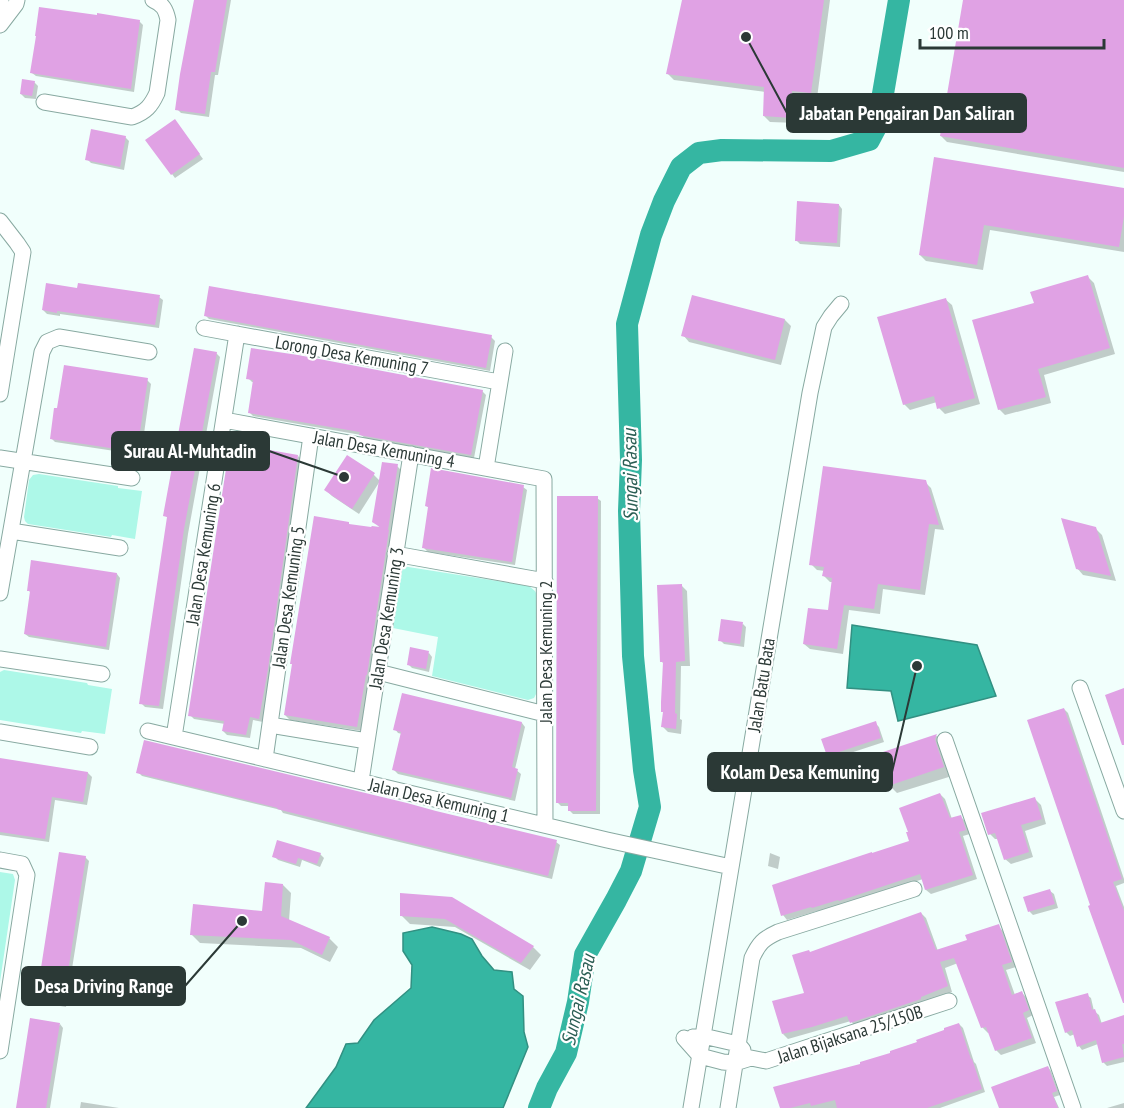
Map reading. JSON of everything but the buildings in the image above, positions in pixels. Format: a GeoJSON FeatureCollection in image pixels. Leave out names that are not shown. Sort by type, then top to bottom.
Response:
{"type":"FeatureCollection","features":[{"type":"Feature","properties":{"kind":"street"},"geometry":{"type":"LineString","coordinates":[[0,6],[1,0]]}},
{"type":"Feature","properties":{"kind":"street"},"geometry":{"type":"LineString","coordinates":[[0,25],[16,4],[16,0]]}},
{"type":"Feature","properties":{"kind":"street"},"geometry":{"type":"LineString","coordinates":[[44,102],[132,117],[144,112],[153,104],[157,93],[168,20],[167,11],[160,3],[153,0]]}},
{"type":"Feature","properties":{"kind":"street"},"geometry":{"type":"LineString","coordinates":[[0,221],[22,252],[0,394]]}},
{"type":"Feature","properties":{"kind":"street","name":"Jalan Batu Bata"},"geometry":{"type":"LineString","coordinates":[[703,1036],[810,393],[824,327],[841,304]]}},
{"type":"Feature","properties":{"kind":"street","name":"Lorong Desa Kemuning 7"},"geometry":{"type":"LineString","coordinates":[[204,328],[499,382]]}},
{"type":"Feature","properties":{"kind":"street","name":"Jalan Desa Kemuning 6"},"geometry":{"type":"LineString","coordinates":[[174,737],[237,334]]}},
{"type":"Feature","properties":{"kind":"street"},"geometry":{"type":"LineString","coordinates":[[0,593],[42,352],[47,342],[59,337],[149,352]]}},
{"type":"Feature","properties":{"kind":"street"},"geometry":{"type":"LineString","coordinates":[[486,468],[505,351]]}},
{"type":"Feature","properties":{"kind":"street","name":"Jalan Desa Kemuning 4"},"geometry":{"type":"LineString","coordinates":[[224,420],[544,479]]}},
{"type":"Feature","properties":{"kind":"street","name":"Jalan Desa Kemuning 5"},"geometry":{"type":"LineString","coordinates":[[265,759],[311,436]]}},
{"type":"Feature","properties":{"kind":"street","name":"Jalan Desa Kemuning 3"},"geometry":{"type":"LineString","coordinates":[[361,781],[411,454]]}},
{"type":"Feature","properties":{"kind":"street"},"geometry":{"type":"LineString","coordinates":[[0,458],[132,478]]}},
{"type":"Feature","properties":{"kind":"street","name":"Jalan Desa Kemuning 2"},"geometry":{"type":"LineString","coordinates":[[544,479],[545,825]]}},
{"type":"Feature","properties":{"kind":"street"},"geometry":{"type":"LineString","coordinates":[[11,531],[120,549]]}},
{"type":"Feature","properties":{"kind":"street"},"geometry":{"type":"LineString","coordinates":[[395,554],[545,581]]}},
{"type":"Feature","properties":{"kind":"street"},"geometry":{"type":"LineString","coordinates":[[0,659],[102,674]]}},
{"type":"Feature","properties":{"kind":"street"},"geometry":{"type":"LineString","coordinates":[[378,672],[545,714]]}},
{"type":"Feature","properties":{"kind":"street"},"geometry":{"type":"LineString","coordinates":[[1080,688],[1124,811]]}},
{"type":"Feature","properties":{"kind":"street"},"geometry":{"type":"LineString","coordinates":[[270,725],[367,741]]}},
{"type":"Feature","properties":{"kind":"street","name":"Jalan Desa Kemuning 1"},"geometry":{"type":"LineString","coordinates":[[148,731],[607,840],[731,867]]}},
{"type":"Feature","properties":{"kind":"street"},"geometry":{"type":"LineString","coordinates":[[0,732],[90,747]]}},
{"type":"Feature","properties":{"kind":"street"},"geometry":{"type":"LineString","coordinates":[[945,740],[1073,1108]]}},
{"type":"Feature","properties":{"kind":"street"},"geometry":{"type":"LineString","coordinates":[[0,860],[22,864],[27,875],[3,1006],[0,1051]]}},
{"type":"Feature","properties":{"kind":"street"},"geometry":{"type":"LineString","coordinates":[[728,1108],[752,958],[758,945],[778,932],[914,889]]}},
{"type":"Feature","properties":{"kind":"street","name":"Jalan Bijaksana 25/150B"},"geometry":{"type":"LineString","coordinates":[[735,1063],[751,1058],[766,1061],[949,1001]]}},
{"type":"Feature","properties":{"kind":"street"},"geometry":{"type":"LineString","coordinates":[[735,1063],[700,1056],[684,1038],[703,1036],[738,1044],[751,1058]]}},
{"type":"Feature","properties":{"kind":"street"},"geometry":{"type":"LineString","coordinates":[[692,1108],[700,1056]]}},
{"type":"Feature","properties":{"kind":"shaded area"},"geometry":{"type":"Polygon","coordinates":[[[39,474],[142,491],[135,539],[28,524],[24,517],[29,480],[33,475],[39,474]]]}},
{"type":"Feature","properties":{"kind":"shaded area"},"geometry":{"type":"Polygon","coordinates":[[[402,566],[529,586],[535,591],[540,601],[537,692],[534,698],[528,700],[432,676],[438,637],[393,628],[402,566]]]}},
{"type":"Feature","properties":{"kind":"shaded area"},"geometry":{"type":"Polygon","coordinates":[[[852,625],[977,645],[996,696],[898,721],[891,691],[847,688],[852,625]]]}},
{"type":"Feature","properties":{"kind":"shaded area"},"geometry":{"type":"Polygon","coordinates":[[[4,670],[112,689],[105,734],[82,731],[81,733],[0,720],[0,672],[4,670]]]}},
{"type":"Feature","properties":{"kind":"shaded area"},"geometry":{"type":"Polygon","coordinates":[[[0,872],[13,874],[15,880],[0,982],[0,872]]]}},
{"type":"Feature","properties":{"kind":"shaded area"},"geometry":{"type":"Polygon","coordinates":[[[432,927],[472,939],[494,970],[512,972],[514,989],[523,996],[524,1032],[528,1047],[503,1108],[306,1108],[336,1067],[346,1044],[358,1043],[374,1020],[411,988],[412,965],[403,951],[403,933],[432,927]]]}},
{"type":"Feature","properties":{"kind":"waterway","name":"Sungai Rasau"},"geometry":{"type":"LineString","coordinates":[[539,1108],[566,1053],[578,1002],[585,955],[631,871],[650,807],[644,770],[633,656],[627,324],[651,235],[664,201],[681,167],[699,153],[722,150],[831,151],[869,140],[878,123],[899,0]]}},
{"type":"Feature","properties":{"kind":"place","name":"Jabatan Pengairan Dan Saliran"},"geometry":{"type":"Point","coordinates":[746,37]}},
{"type":"Feature","properties":{"kind":"place","name":"Surau Al-Muhtadin"},"geometry":{"type":"Point","coordinates":[344,477]}},
{"type":"Feature","properties":{"kind":"place","name":"Kolam Desa Kemuning"},"geometry":{"type":"Point","coordinates":[917,666]}},
{"type":"Feature","properties":{"kind":"place","name":"Desa Driving Range"},"geometry":{"type":"Point","coordinates":[242,921]}}]}
